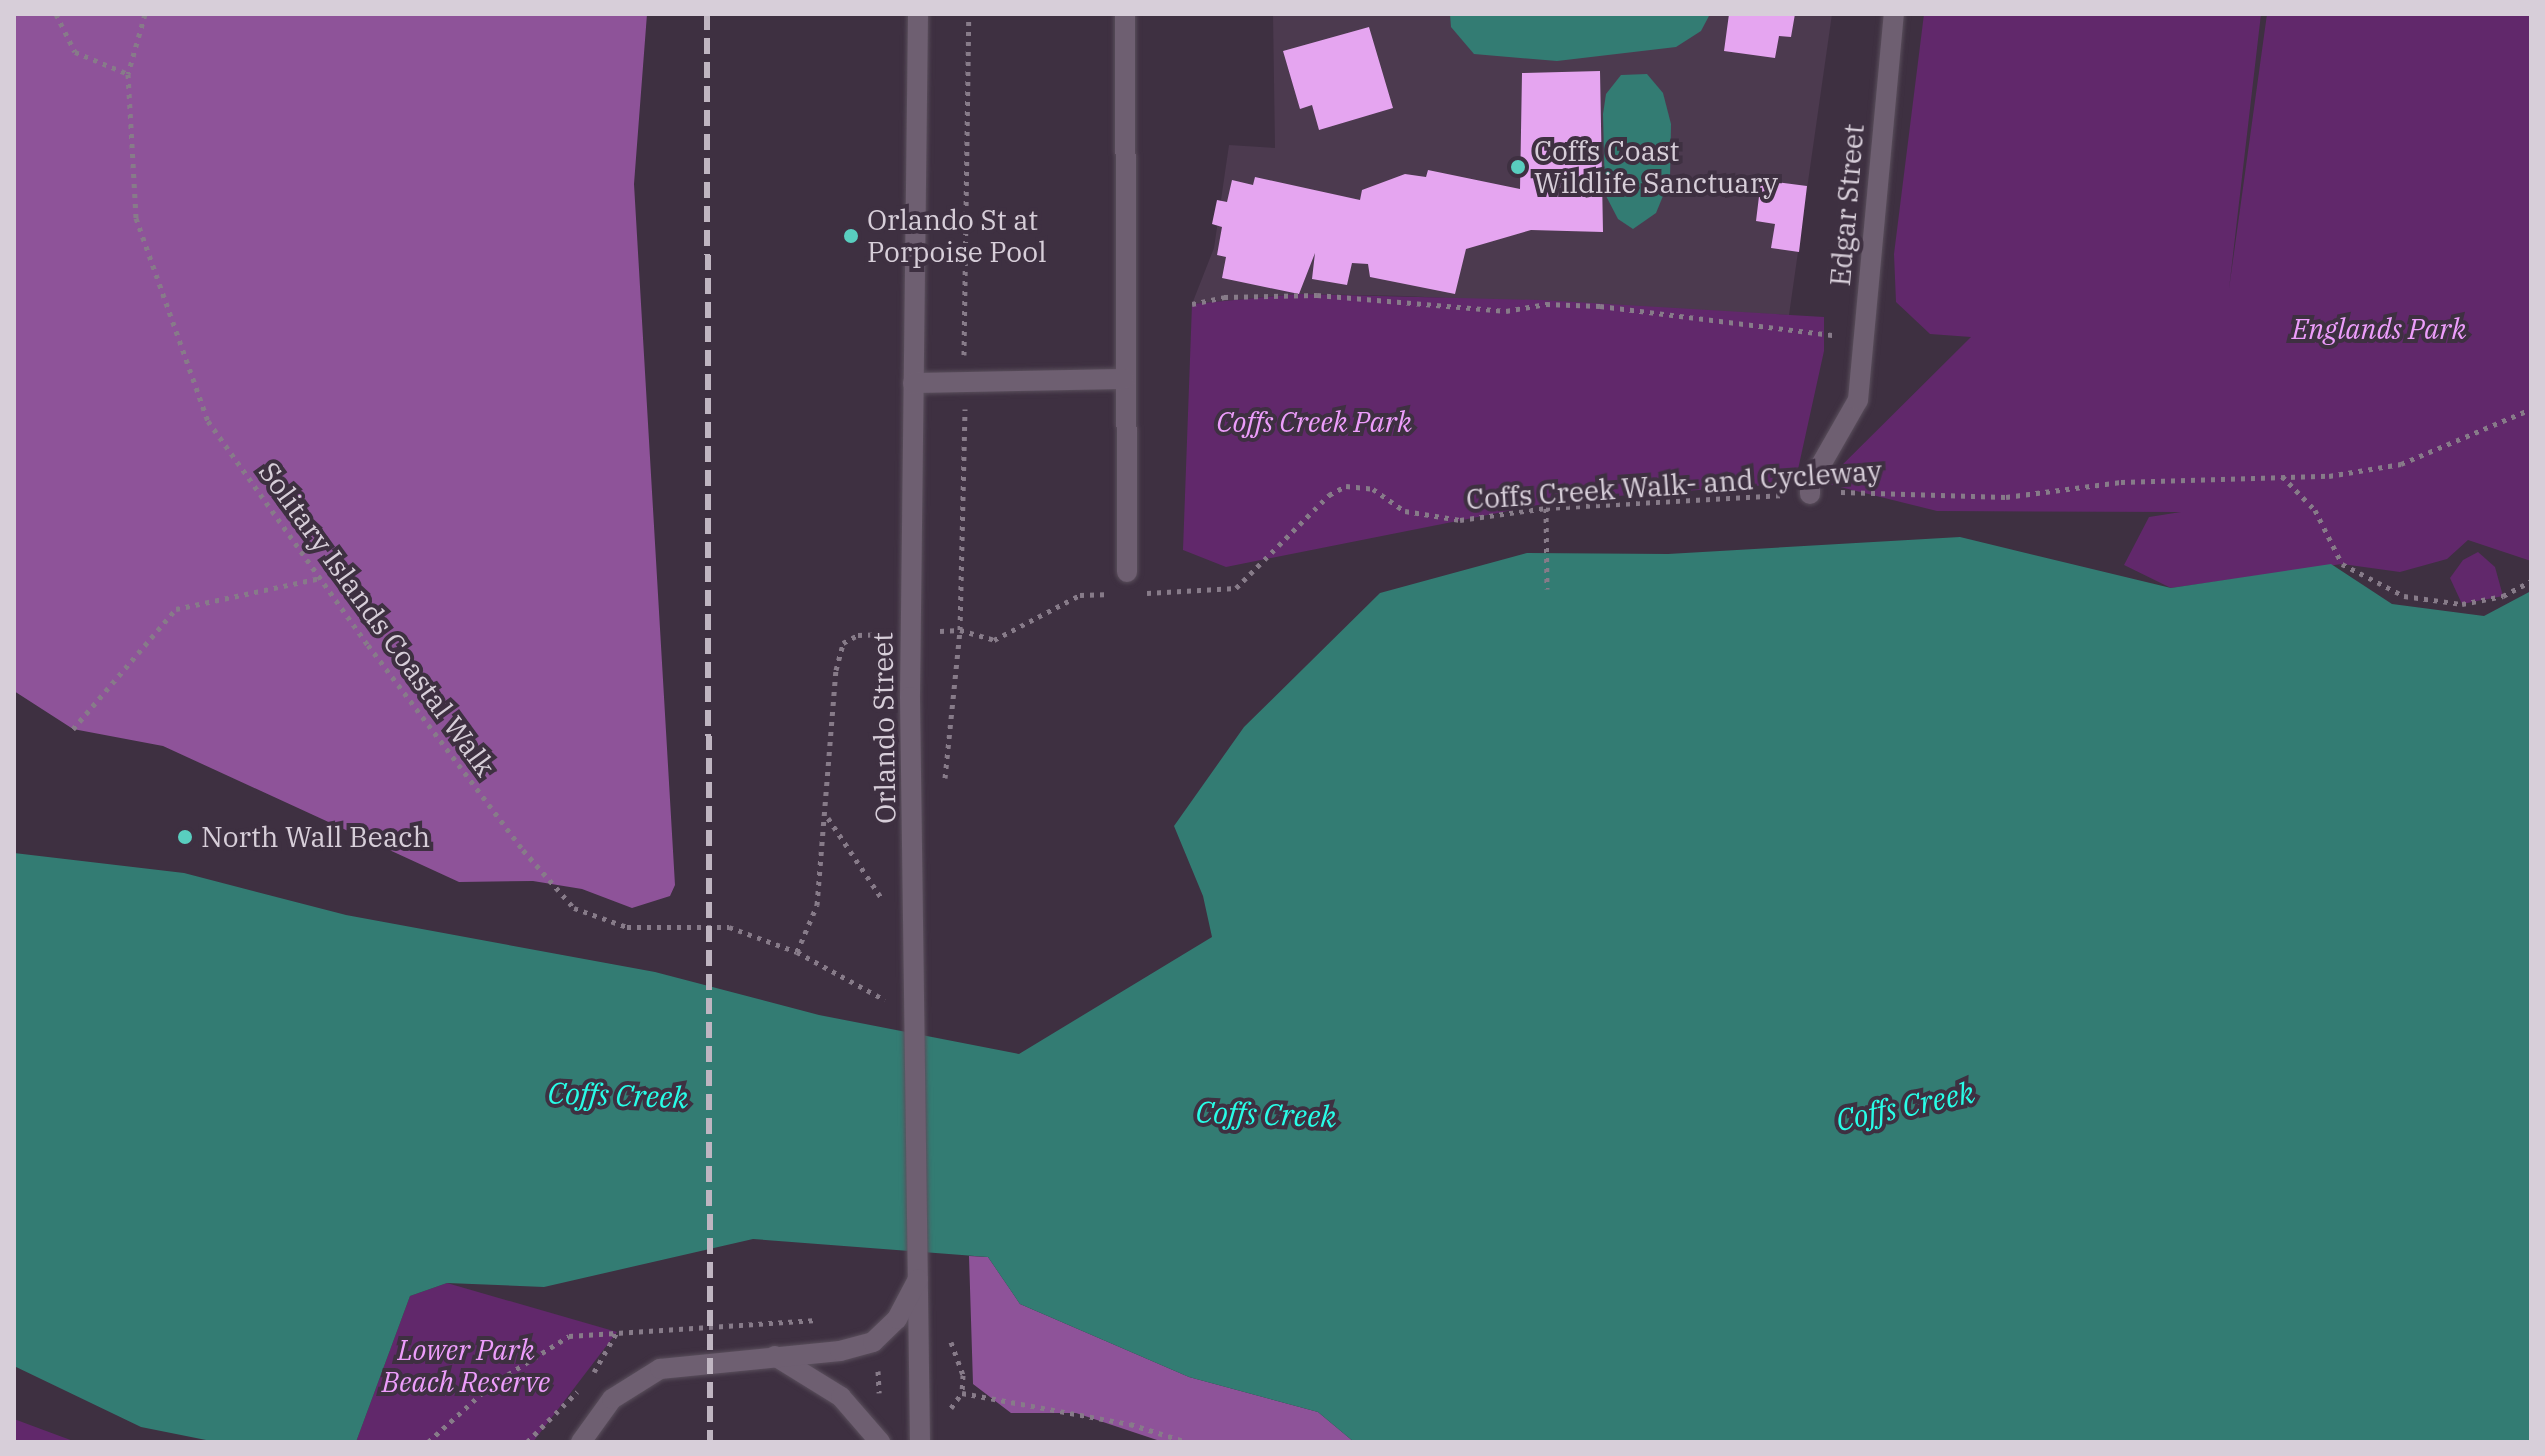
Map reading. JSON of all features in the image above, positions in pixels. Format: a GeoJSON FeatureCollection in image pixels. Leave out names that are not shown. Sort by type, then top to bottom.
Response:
{"type":"FeatureCollection","features":[{"type":"Feature","properties":{"kind":"street","name":"Orlando Street"},"geometry":{"type":"LineString","coordinates":[[918,14],[910,697],[917,1018],[920,1442]]}},
{"type":"Feature","properties":{"kind":"street"},"geometry":{"type":"LineString","coordinates":[[1125,14],[1127,572]]}},
{"type":"Feature","properties":{"kind":"street","name":"Edgar Street"},"geometry":{"type":"LineString","coordinates":[[1810,494],[1810,484],[1858,400],[1894,14]]}},
{"type":"Feature","properties":{"kind":"street"},"geometry":{"type":"LineString","coordinates":[[913,383],[1124,379]]}},
{"type":"Feature","properties":{"kind":"street"},"geometry":{"type":"LineString","coordinates":[[581,1442],[612,1399],[660,1369],[840,1351],[873,1342],[897,1319],[920,1276]]}},
{"type":"Feature","properties":{"kind":"street"},"geometry":{"type":"LineString","coordinates":[[775,1356],[841,1397],[878,1440]]}},
{"type":"Feature","properties":{"kind":"path"},"geometry":{"type":"LineString","coordinates":[[56,14],[75,52],[128,74]]}},
{"type":"Feature","properties":{"kind":"path","name":"Solitary Islands Coastal Walk"},"geometry":{"type":"LineString","coordinates":[[145,14],[128,74],[136,218],[208,421],[523,850],[574,908],[627,927],[729,927],[797,952],[886,1000],[886,986]]}},
{"type":"Feature","properties":{"kind":"path"},"geometry":{"type":"LineString","coordinates":[[944,795],[960,630],[969,14]]}},
{"type":"Feature","properties":{"kind":"path"},"geometry":{"type":"LineString","coordinates":[[1192,304],[1224,297],[1317,295],[1506,311],[1546,304],[1600,306],[1863,338]]}},
{"type":"Feature","properties":{"kind":"path","name":"Coffs Creek Walk- and Cycleway"},"geometry":{"type":"LineString","coordinates":[[1141,593],[1236,588],[1329,495],[1346,486],[1373,489],[1405,511],[1460,520],[1546,508],[1810,494],[1928,491],[2006,497],[2121,482],[2329,476],[2401,464],[2531,409]]}},
{"type":"Feature","properties":{"kind":"path"},"geometry":{"type":"LineString","coordinates":[[2282,476],[2315,510],[2342,564],[2404,596],[2462,604],[2503,596],[2531,581]]}},
{"type":"Feature","properties":{"kind":"path"},"geometry":{"type":"LineString","coordinates":[[1546,508],[1547,589]]}},
{"type":"Feature","properties":{"kind":"path"},"geometry":{"type":"LineString","coordinates":[[73,729],[176,609],[321,578]]}},
{"type":"Feature","properties":{"kind":"path"},"geometry":{"type":"LineString","coordinates":[[960,630],[994,640],[1080,595],[1111,594]]}},
{"type":"Feature","properties":{"kind":"path"},"geometry":{"type":"LineString","coordinates":[[797,952],[817,905],[836,670],[843,643],[858,635]]}},
{"type":"Feature","properties":{"kind":"path"},"geometry":{"type":"LineString","coordinates":[[826,816],[885,904]]}},
{"type":"Feature","properties":{"kind":"path"},"geometry":{"type":"LineString","coordinates":[[588,1379],[606,1358],[617,1332]]}},
{"type":"Feature","properties":{"kind":"path"},"geometry":{"type":"LineString","coordinates":[[948,1335],[963,1375],[962,1393],[1130,1424],[1187,1442]]}},
{"type":"Feature","properties":{"kind":"path"},"geometry":{"type":"LineString","coordinates":[[873,1342],[879,1382],[878,1440]]}},
{"type":"Feature","properties":{"kind":"path"},"geometry":{"type":"LineString","coordinates":[[527,1442],[579,1389]]}},
{"type":"Feature","properties":{"kind":"shaded area"},"geometry":{"type":"Polygon","coordinates":[[[14,14],[647,14],[634,184],[675,885],[670,896],[632,908],[582,889],[533,881],[459,882],[163,746],[73,729],[14,691],[14,14]]]}},
{"type":"Feature","properties":{"kind":"shaded area","name":"Coffs Coast Wildlife Sanctuary"},"geometry":{"type":"Polygon","coordinates":[[[1273,14],[1832,14],[1789,315],[1405,296],[1299,294],[1192,304],[1214,248],[1229,145],[1275,148],[1273,14]]]}},
{"type":"Feature","properties":{"kind":"shaded area"},"geometry":{"type":"Polygon","coordinates":[[[969,1256],[988,1257],[1020,1304],[1189,1377],[1318,1412],[1354,1442],[1163,1442],[1076,1413],[1011,1413],[973,1384],[969,1256]]]}},
{"type":"Feature","properties":{"kind":"green space","name":"Englands Park"},"geometry":{"type":"Polygon","coordinates":[[[1924,14],[2261,14],[2229,289],[2267,14],[2531,14],[2531,561],[2468,540],[2447,559],[2400,572],[2342,564],[2171,588],[2124,565],[2149,517],[2181,512],[1937,511],[1824,483],[1971,337],[1930,334],[1896,302],[1894,254],[1924,14]]]}},
{"type":"Feature","properties":{"kind":"green space","name":"Coffs Creek Park"},"geometry":{"type":"Polygon","coordinates":[[[1299,294],[1541,300],[1824,317],[1824,351],[1795,483],[1563,500],[1226,567],[1183,550],[1192,304],[1299,294]]]}},
{"type":"Feature","properties":{"kind":"green space"},"geometry":{"type":"Polygon","coordinates":[[[2478,552],[2495,567],[2503,596],[2462,604],[2450,578],[2463,560],[2478,552]]]}},
{"type":"Feature","properties":{"kind":"green space","name":"Lower Park Beach Reserve"},"geometry":{"type":"Polygon","coordinates":[[[447,1283],[617,1332],[533,1442],[356,1442],[410,1296],[447,1283]]]}},
{"type":"Feature","properties":{"kind":"green space"},"geometry":{"type":"Polygon","coordinates":[[[14,1419],[57,1435],[76,1442],[14,1442],[14,1419]]]}},
{"type":"Feature","properties":{"kind":"water"},"geometry":{"type":"Polygon","coordinates":[[[1450,14],[1710,14],[1701,31],[1676,47],[1557,61],[1474,54],[1451,27],[1450,14]]]}},
{"type":"Feature","properties":{"kind":"water"},"geometry":{"type":"Polygon","coordinates":[[[1647,74],[1663,93],[1671,124],[1670,179],[1656,213],[1633,229],[1618,219],[1605,194],[1603,114],[1606,94],[1621,75],[1647,74]]]}},
{"type":"Feature","properties":{"kind":"water","name":"Coffs Creek"},"geometry":{"type":"Polygon","coordinates":[[[1960,537],[2171,588],[2331,564],[2392,604],[2484,616],[2531,591],[2531,1442],[1354,1442],[1318,1412],[1189,1377],[1020,1304],[988,1257],[753,1239],[544,1287],[447,1283],[410,1296],[356,1442],[216,1442],[141,1427],[14,1366],[14,853],[184,873],[346,915],[655,972],[819,1015],[1019,1054],[1212,937],[1203,896],[1174,826],[1244,727],[1380,593],[1527,553],[1668,554],[1960,537]]]}},
{"type":"Feature","properties":{"kind":"building"},"geometry":{"type":"Polygon","coordinates":[[[1729,14],[1795,14],[1791,37],[1779,36],[1775,58],[1724,51],[1729,14]]]}},
{"type":"Feature","properties":{"kind":"building"},"geometry":{"type":"Polygon","coordinates":[[[1369,27],[1393,108],[1319,130],[1312,105],[1300,109],[1283,51],[1369,27]]]}},
{"type":"Feature","properties":{"kind":"building"},"geometry":{"type":"Polygon","coordinates":[[[1600,71],[1603,232],[1531,230],[1466,249],[1455,294],[1370,277],[1368,264],[1352,263],[1347,285],[1312,279],[1315,253],[1299,294],[1222,278],[1226,257],[1217,255],[1222,227],[1212,224],[1217,200],[1227,202],[1232,180],[1253,185],[1255,177],[1360,200],[1362,190],[1405,174],[1426,177],[1428,170],[1520,189],[1522,73],[1600,71]]]}},
{"type":"Feature","properties":{"kind":"building"},"geometry":{"type":"Polygon","coordinates":[[[1761,180],[1807,186],[1799,252],[1771,248],[1775,224],[1756,221],[1761,180]]]}},
{"type":"Feature","properties":{"kind":"railway"},"geometry":{"type":"LineString","coordinates":[[707,14],[710,1442]]}},
{"type":"Feature","properties":{"kind":"place","name":"Coffs Coast Wildlife Sanctuary"},"geometry":{"type":"Point","coordinates":[1518,167]}},
{"type":"Feature","properties":{"kind":"place","name":"Orlando St at Porpoise Pool"},"geometry":{"type":"Point","coordinates":[851,236]}},
{"type":"Feature","properties":{"kind":"place","name":"North Wall Beach"},"geometry":{"type":"Point","coordinates":[185,837]}}]}
